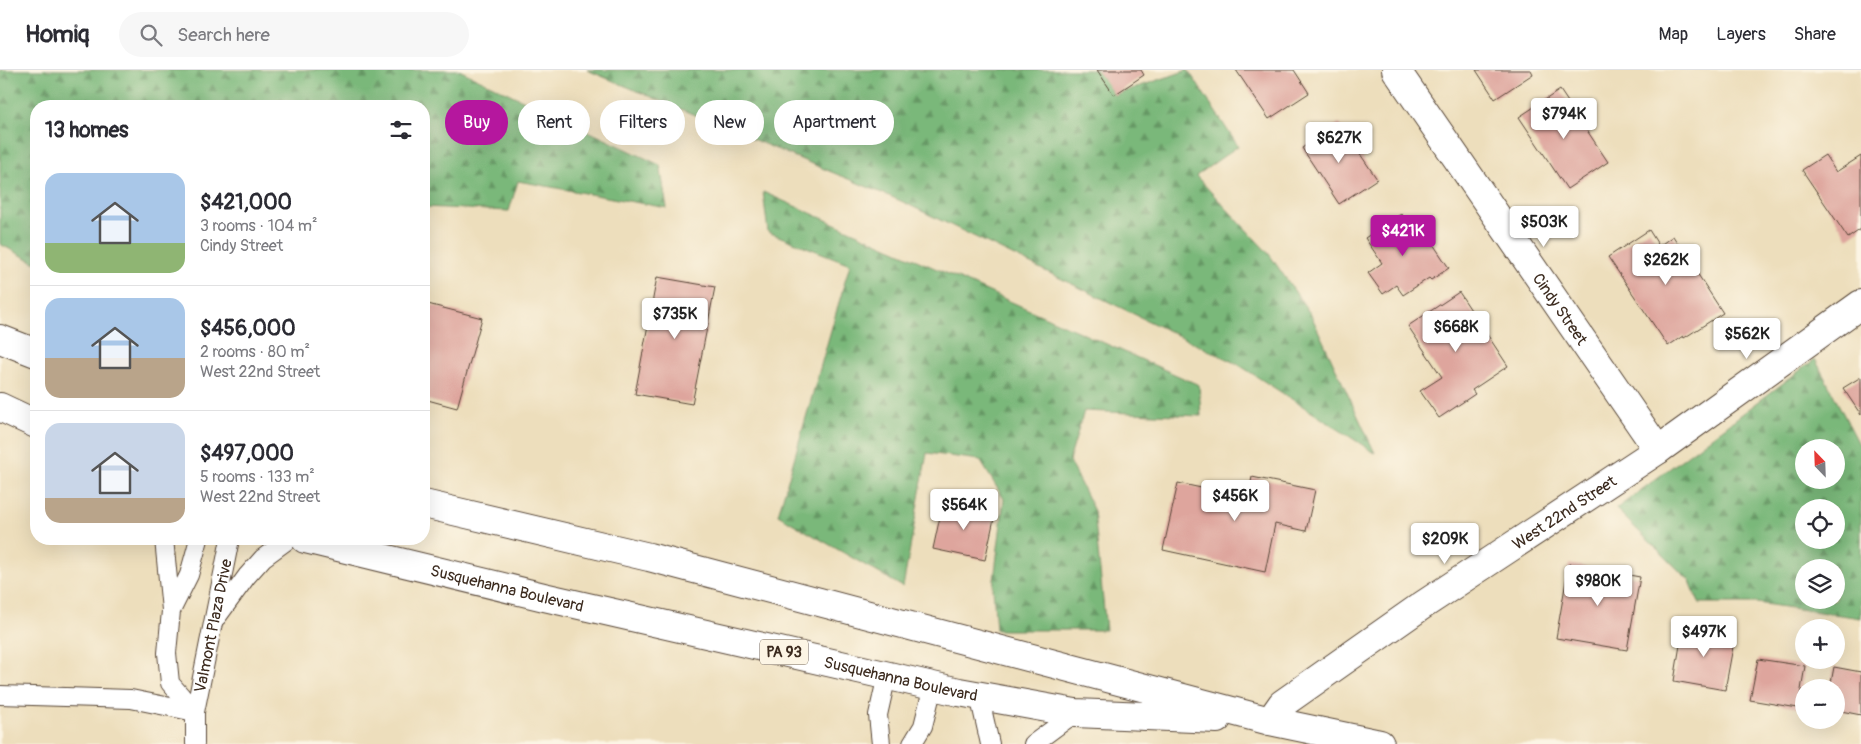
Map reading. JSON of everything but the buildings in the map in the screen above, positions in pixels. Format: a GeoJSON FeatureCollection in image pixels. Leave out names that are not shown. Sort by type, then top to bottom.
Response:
{"type":"FeatureCollection","features":[{"type":"Feature","properties":{"kind":"main road","name":"Cindy Street"},"geometry":{"type":"LineString","coordinates":[[1396,70],[1658,450]]}},
{"type":"Feature","properties":{"kind":"main road","name":"West 22nd Street"},"geometry":{"type":"LineString","coordinates":[[1270,721],[1282,704],[1420,607],[1658,450],[1861,304]]}},
{"type":"Feature","properties":{"kind":"main road"},"geometry":{"type":"LineString","coordinates":[[0,339],[30,351]]}},
{"type":"Feature","properties":{"kind":"main road"},"geometry":{"type":"LineString","coordinates":[[0,407],[30,421]]}},
{"type":"Feature","properties":{"kind":"main road","name":"Susquehanna Boulevard"},"geometry":{"type":"LineString","coordinates":[[430,505],[648,557],[1270,721],[1380,744]]}},
{"type":"Feature","properties":{"kind":"main road","name":"Susquehanna Boulevard"},"geometry":{"type":"LineString","coordinates":[[330,545],[544,597],[933,686],[1075,713],[1270,721]]}},
{"type":"Feature","properties":{"kind":"lane"},"geometry":{"type":"LineString","coordinates":[[165,545],[171,611]]}},
{"type":"Feature","properties":{"kind":"lane","name":"Valmont Plaza Drive"},"geometry":{"type":"LineString","coordinates":[[195,712],[170,683],[167,653],[171,611],[189,575],[197,545]]}},
{"type":"Feature","properties":{"kind":"lane","name":"Valmont Plaza Drive"},"geometry":{"type":"LineString","coordinates":[[195,744],[195,712],[229,545]]}},
{"type":"Feature","properties":{"kind":"lane"},"geometry":{"type":"LineString","coordinates":[[213,622],[247,576],[263,558],[281,545]]}},
{"type":"Feature","properties":{"kind":"lane"},"geometry":{"type":"LineString","coordinates":[[881,744],[878,715],[887,675]]}},
{"type":"Feature","properties":{"kind":"lane"},"geometry":{"type":"LineString","coordinates":[[912,744],[923,726],[933,686]]}},
{"type":"Feature","properties":{"kind":"lane"},"geometry":{"type":"LineString","coordinates":[[0,695],[131,699],[195,712]]}},
{"type":"Feature","properties":{"kind":"lane"},"geometry":{"type":"LineString","coordinates":[[979,695],[990,744]]}},
{"type":"Feature","properties":{"kind":"lane"},"geometry":{"type":"LineString","coordinates":[[1033,744],[1075,713]]}},
{"type":"Feature","properties":{"kind":"green space"},"geometry":{"type":"Polygon","coordinates":[[[0,70],[459,70],[522,100],[518,100],[518,145],[590,145],[590,132],[600,137],[600,145],[618,145],[660,165],[667,208],[518,181],[509,211],[430,207],[430,100],[30,100],[30,260],[0,244],[0,70]]]}},
{"type":"Feature","properties":{"kind":"green space"},"geometry":{"type":"Polygon","coordinates":[[[587,70],[1099,70],[1114,95],[1188,70],[1238,146],[1196,176],[1269,254],[1311,315],[1375,453],[1239,365],[901,201],[764,144],[764,100],[695,100],[695,115],[685,111],[685,100],[659,100],[587,70]]]}},
{"type":"Feature","properties":{"kind":"green space"},"geometry":{"type":"Polygon","coordinates":[[[763,192],[1199,385],[1201,416],[1084,411],[1069,461],[1094,511],[1106,630],[996,630],[993,588],[1004,499],[980,460],[927,453],[903,587],[778,515],[850,264],[768,232],[763,192]]]}},
{"type":"Feature","properties":{"kind":"green space"},"geometry":{"type":"Polygon","coordinates":[[[1815,359],[1861,448],[1861,618],[1799,609],[1845,609],[1845,559],[1795,559],[1795,608],[1757,603],[1699,603],[1690,581],[1616,509],[1815,359]]]}}]}
